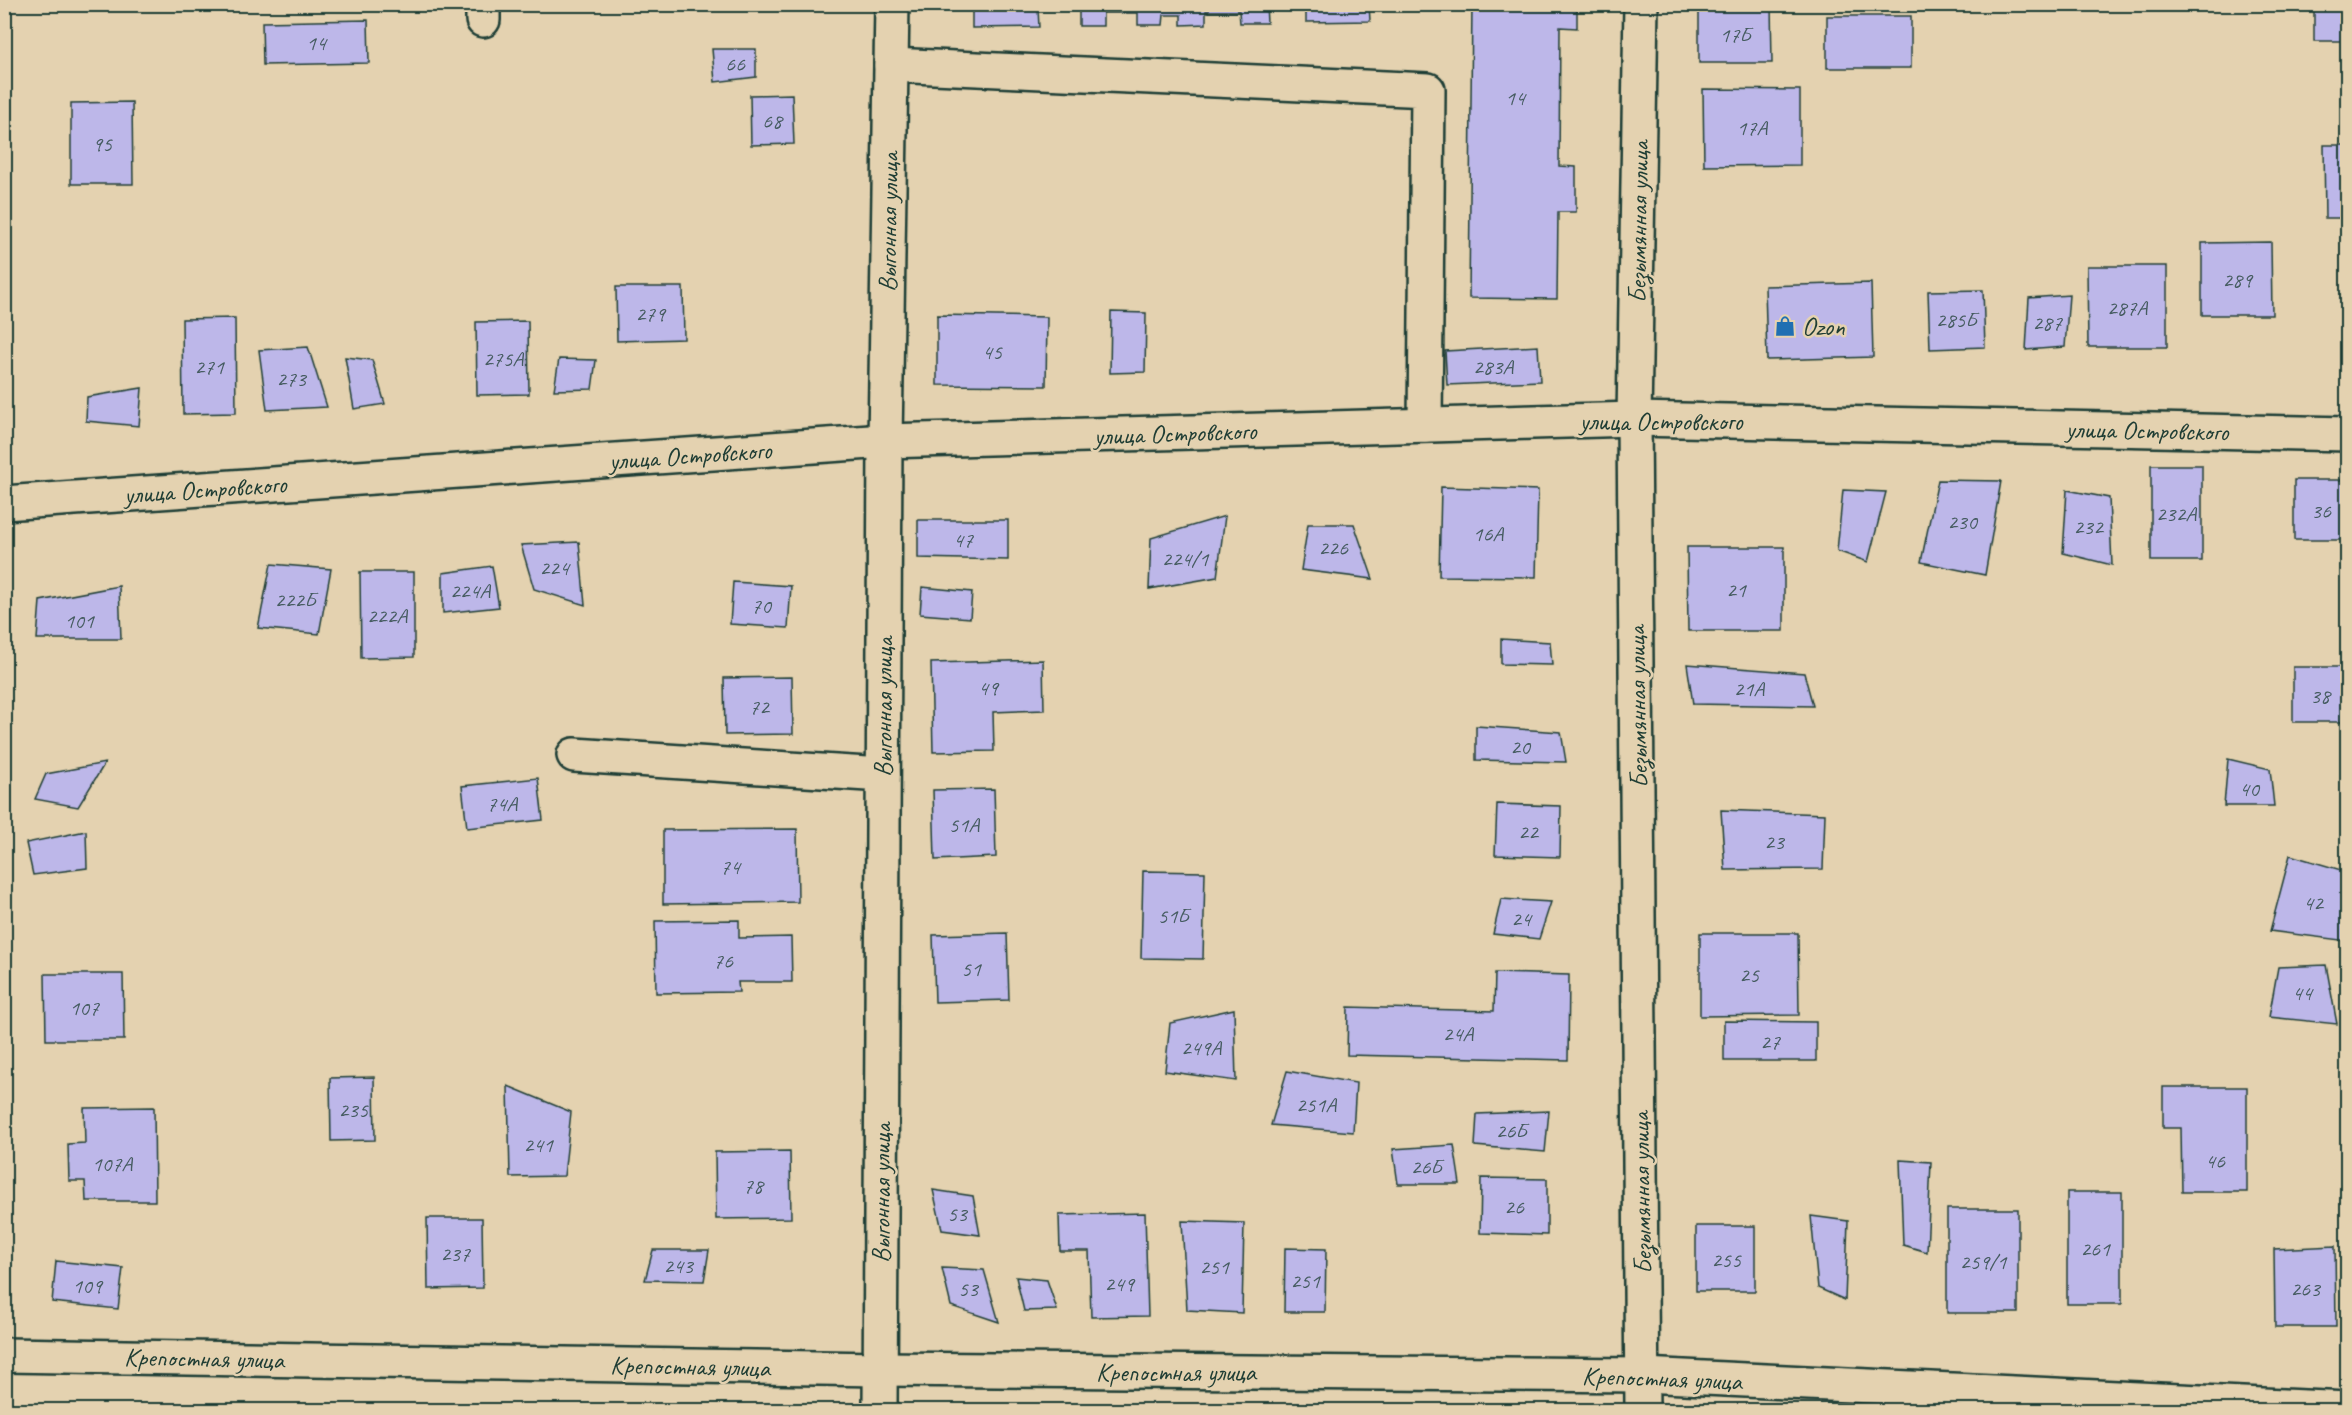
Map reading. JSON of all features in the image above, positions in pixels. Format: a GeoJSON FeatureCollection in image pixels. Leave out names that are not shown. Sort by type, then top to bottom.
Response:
{"type":"FeatureCollection","features":[{"type":"Feature","properties":{"kind":"street","name":"Выгонная улица"},"geometry":{"type":"LineString","coordinates":[[880,1410],[885,441],[892,4]]}},
{"type":"Feature","properties":{"kind":"street","name":"Безымянная улица"},"geometry":{"type":"LineString","coordinates":[[1641,4],[1634,419],[1642,1410]]}},
{"type":"Feature","properties":{"kind":"street"},"geometry":{"type":"LineString","coordinates":[[891,65],[1428,90],[1425,425]]}},
{"type":"Feature","properties":{"kind":"street","name":"улица Островского"},"geometry":{"type":"LineString","coordinates":[[4,503],[885,441],[1425,425],[1634,419],[2348,434]]}},
{"type":"Feature","properties":{"kind":"street"},"geometry":{"type":"LineString","coordinates":[[574,755],[883,775]]}},
{"type":"Feature","properties":{"kind":"street","name":"Крепостная улица"},"geometry":{"type":"LineString","coordinates":[[4,1355],[880,1369],[1643,1375],[2348,1408]]}},
{"type":"Feature","properties":{"kind":"building"},"geometry":{"type":"Polygon","coordinates":[[[972,4],[1266,4],[1267,23],[1240,23],[1239,11],[1206,11],[1206,24],[1181,25],[1181,15],[1164,15],[1163,25],[1138,25],[1138,13],[1103,13],[1103,26],[1079,26],[1079,8],[1038,9],[1039,27],[972,28],[972,4]]]}},
{"type":"Feature","properties":{"kind":"building"},"geometry":{"type":"Polygon","coordinates":[[[1306,4],[1369,4],[1370,21],[1306,22],[1306,4]]]}},
{"type":"Feature","properties":{"kind":"building"},"geometry":{"type":"Polygon","coordinates":[[[1472,4],[1577,4],[1577,28],[1560,27],[1559,166],[1576,167],[1576,212],[1558,212],[1557,299],[1469,298],[1472,4]]]}},
{"type":"Feature","properties":{"kind":"building"},"geometry":{"type":"Polygon","coordinates":[[[1699,4],[1771,4],[1772,63],[1699,63],[1699,4]]]}},
{"type":"Feature","properties":{"kind":"building"},"geometry":{"type":"Polygon","coordinates":[[[2314,4],[2348,4],[2348,41],[2314,41],[2314,4]]]}},
{"type":"Feature","properties":{"kind":"building"},"geometry":{"type":"Polygon","coordinates":[[[1827,16],[1911,16],[1911,68],[1827,68],[1827,16]]]}},
{"type":"Feature","properties":{"kind":"building"},"geometry":{"type":"Polygon","coordinates":[[[368,20],[369,63],[263,65],[262,22],[368,20]]]}},
{"type":"Feature","properties":{"kind":"building"},"geometry":{"type":"Polygon","coordinates":[[[712,49],[756,49],[756,77],[715,82],[712,49]]]}},
{"type":"Feature","properties":{"kind":"building"},"geometry":{"type":"Polygon","coordinates":[[[1703,89],[1800,90],[1800,165],[1704,166],[1703,89]]]}},
{"type":"Feature","properties":{"kind":"building"},"geometry":{"type":"Polygon","coordinates":[[[792,94],[794,144],[751,145],[750,95],[792,94]]]}},
{"type":"Feature","properties":{"kind":"building"},"geometry":{"type":"Polygon","coordinates":[[[132,102],[133,184],[71,184],[71,103],[132,102]]]}},
{"type":"Feature","properties":{"kind":"building"},"geometry":{"type":"Polygon","coordinates":[[[2324,145],[2348,145],[2348,218],[2325,218],[2324,145]]]}},
{"type":"Feature","properties":{"kind":"building"},"geometry":{"type":"Polygon","coordinates":[[[2271,242],[2272,315],[2202,315],[2202,243],[2271,242]]]}},
{"type":"Feature","properties":{"kind":"building"},"geometry":{"type":"Polygon","coordinates":[[[2087,266],[2167,266],[2167,347],[2088,347],[2087,266]]]}},
{"type":"Feature","properties":{"kind":"building"},"geometry":{"type":"Polygon","coordinates":[[[1871,283],[1873,357],[1767,360],[1765,286],[1871,283]]]}},
{"type":"Feature","properties":{"kind":"building"},"geometry":{"type":"Polygon","coordinates":[[[616,287],[683,287],[684,339],[617,341],[616,287]]]}},
{"type":"Feature","properties":{"kind":"building"},"geometry":{"type":"Polygon","coordinates":[[[1983,290],[1985,347],[1930,349],[1928,291],[1983,290]]]}},
{"type":"Feature","properties":{"kind":"building"},"geometry":{"type":"Polygon","coordinates":[[[2069,295],[2065,347],[2026,350],[2029,298],[2069,295]]]}},
{"type":"Feature","properties":{"kind":"building"},"geometry":{"type":"Polygon","coordinates":[[[1111,312],[1146,313],[1145,372],[1110,373],[1111,312]]]}},
{"type":"Feature","properties":{"kind":"building"},"geometry":{"type":"Polygon","coordinates":[[[937,315],[1047,317],[1046,386],[937,385],[937,315]]]}},
{"type":"Feature","properties":{"kind":"building"},"geometry":{"type":"Polygon","coordinates":[[[235,318],[236,413],[183,414],[182,319],[235,318]]]}},
{"type":"Feature","properties":{"kind":"building"},"geometry":{"type":"Polygon","coordinates":[[[528,321],[529,394],[477,395],[476,322],[528,321]]]}},
{"type":"Feature","properties":{"kind":"building"},"geometry":{"type":"Polygon","coordinates":[[[1538,346],[1540,381],[1447,385],[1445,351],[1538,346]]]}},
{"type":"Feature","properties":{"kind":"building"},"geometry":{"type":"Polygon","coordinates":[[[308,347],[327,407],[267,410],[259,350],[308,347]]]}},
{"type":"Feature","properties":{"kind":"building"},"geometry":{"type":"Polygon","coordinates":[[[345,357],[372,360],[385,404],[354,409],[345,357]]]}},
{"type":"Feature","properties":{"kind":"building"},"geometry":{"type":"Polygon","coordinates":[[[559,359],[596,360],[592,389],[554,390],[559,359]]]}},
{"type":"Feature","properties":{"kind":"building"},"geometry":{"type":"Polygon","coordinates":[[[142,388],[139,426],[86,421],[87,397],[142,388]]]}},
{"type":"Feature","properties":{"kind":"building"},"geometry":{"type":"Polygon","coordinates":[[[2151,465],[2202,465],[2202,561],[2151,561],[2151,465]]]}},
{"type":"Feature","properties":{"kind":"building"},"geometry":{"type":"Polygon","coordinates":[[[1938,480],[2001,481],[1985,575],[1921,562],[1938,480]]]}},
{"type":"Feature","properties":{"kind":"building"},"geometry":{"type":"Polygon","coordinates":[[[2294,480],[2348,480],[2348,540],[2294,540],[2294,480]]]}},
{"type":"Feature","properties":{"kind":"building"},"geometry":{"type":"Polygon","coordinates":[[[1441,487],[1538,490],[1536,577],[1439,576],[1441,487]]]}},
{"type":"Feature","properties":{"kind":"building"},"geometry":{"type":"Polygon","coordinates":[[[1843,490],[1886,492],[1868,562],[1837,551],[1843,490]]]}},
{"type":"Feature","properties":{"kind":"building"},"geometry":{"type":"Polygon","coordinates":[[[2067,490],[2109,498],[2112,565],[2063,553],[2067,490]]]}},
{"type":"Feature","properties":{"kind":"building"},"geometry":{"type":"Polygon","coordinates":[[[1225,516],[1217,577],[1149,589],[1151,538],[1225,516]]]}},
{"type":"Feature","properties":{"kind":"building"},"geometry":{"type":"Polygon","coordinates":[[[918,520],[1008,520],[1008,560],[918,558],[918,520]]]}},
{"type":"Feature","properties":{"kind":"building"},"geometry":{"type":"Polygon","coordinates":[[[1308,524],[1354,524],[1373,579],[1301,570],[1308,524]]]}},
{"type":"Feature","properties":{"kind":"building"},"geometry":{"type":"Polygon","coordinates":[[[579,542],[585,605],[534,589],[521,545],[579,542]]]}},
{"type":"Feature","properties":{"kind":"building"},"geometry":{"type":"Polygon","coordinates":[[[1687,547],[1784,547],[1784,631],[1688,631],[1687,547]]]}},
{"type":"Feature","properties":{"kind":"building"},"geometry":{"type":"Polygon","coordinates":[[[271,564],[331,569],[319,634],[258,628],[271,564]]]}},
{"type":"Feature","properties":{"kind":"building"},"geometry":{"type":"Polygon","coordinates":[[[492,566],[499,607],[443,613],[443,573],[492,566]]]}},
{"type":"Feature","properties":{"kind":"building"},"geometry":{"type":"Polygon","coordinates":[[[360,572],[414,572],[414,657],[361,658],[360,572]]]}},
{"type":"Feature","properties":{"kind":"building"},"geometry":{"type":"Polygon","coordinates":[[[733,582],[791,586],[788,628],[730,624],[733,582]]]}},
{"type":"Feature","properties":{"kind":"building"},"geometry":{"type":"Polygon","coordinates":[[[119,586],[121,639],[37,639],[40,601],[119,586]]]}},
{"type":"Feature","properties":{"kind":"building"},"geometry":{"type":"Polygon","coordinates":[[[922,587],[972,592],[970,618],[920,614],[922,587]]]}},
{"type":"Feature","properties":{"kind":"building"},"geometry":{"type":"Polygon","coordinates":[[[1501,639],[1550,642],[1552,665],[1501,664],[1501,639]]]}},
{"type":"Feature","properties":{"kind":"building"},"geometry":{"type":"Polygon","coordinates":[[[1043,660],[1044,710],[993,712],[994,751],[933,752],[931,663],[1043,660]]]}},
{"type":"Feature","properties":{"kind":"building"},"geometry":{"type":"Polygon","coordinates":[[[1687,664],[1804,673],[1813,706],[1693,704],[1687,664]]]}},
{"type":"Feature","properties":{"kind":"building"},"geometry":{"type":"Polygon","coordinates":[[[2293,667],[2348,667],[2348,722],[2293,722],[2293,667]]]}},
{"type":"Feature","properties":{"kind":"building"},"geometry":{"type":"Polygon","coordinates":[[[792,677],[793,734],[725,735],[724,678],[792,677]]]}},
{"type":"Feature","properties":{"kind":"building"},"geometry":{"type":"Polygon","coordinates":[[[1476,726],[1561,732],[1566,762],[1476,760],[1476,726]]]}},
{"type":"Feature","properties":{"kind":"building"},"geometry":{"type":"Polygon","coordinates":[[[2228,759],[2270,769],[2274,806],[2224,806],[2228,759]]]}},
{"type":"Feature","properties":{"kind":"building"},"geometry":{"type":"Polygon","coordinates":[[[105,763],[78,807],[35,799],[46,774],[105,763]]]}},
{"type":"Feature","properties":{"kind":"building"},"geometry":{"type":"Polygon","coordinates":[[[538,778],[543,820],[467,828],[462,786],[538,778]]]}},
{"type":"Feature","properties":{"kind":"building"},"geometry":{"type":"Polygon","coordinates":[[[994,789],[996,857],[935,860],[933,790],[994,789]]]}},
{"type":"Feature","properties":{"kind":"building"},"geometry":{"type":"Polygon","coordinates":[[[1497,804],[1561,806],[1560,857],[1495,855],[1497,804]]]}},
{"type":"Feature","properties":{"kind":"building"},"geometry":{"type":"Polygon","coordinates":[[[1721,810],[1825,814],[1823,869],[1725,870],[1721,810]]]}},
{"type":"Feature","properties":{"kind":"building"},"geometry":{"type":"Polygon","coordinates":[[[797,829],[798,902],[663,904],[663,830],[797,829]]]}},
{"type":"Feature","properties":{"kind":"building"},"geometry":{"type":"Polygon","coordinates":[[[86,831],[87,868],[33,875],[26,843],[86,831]]]}},
{"type":"Feature","properties":{"kind":"building"},"geometry":{"type":"Polygon","coordinates":[[[2290,855],[2348,872],[2348,941],[2270,931],[2290,855]]]}},
{"type":"Feature","properties":{"kind":"building"},"geometry":{"type":"Polygon","coordinates":[[[1143,871],[1205,872],[1203,959],[1141,958],[1143,871]]]}},
{"type":"Feature","properties":{"kind":"building"},"geometry":{"type":"Polygon","coordinates":[[[1501,899],[1551,902],[1539,939],[1493,934],[1501,899]]]}},
{"type":"Feature","properties":{"kind":"building"},"geometry":{"type":"Polygon","coordinates":[[[739,920],[739,938],[791,937],[792,982],[738,982],[739,992],[656,993],[655,921],[739,920]]]}},
{"type":"Feature","properties":{"kind":"building"},"geometry":{"type":"Polygon","coordinates":[[[1007,933],[1009,1000],[935,1002],[933,935],[1007,933]]]}},
{"type":"Feature","properties":{"kind":"building"},"geometry":{"type":"Polygon","coordinates":[[[1700,933],[1798,933],[1799,1015],[1700,1016],[1700,933]]]}},
{"type":"Feature","properties":{"kind":"building"},"geometry":{"type":"Polygon","coordinates":[[[2326,965],[2337,1024],[2269,1017],[2278,967],[2326,965]]]}},
{"type":"Feature","properties":{"kind":"building"},"geometry":{"type":"Polygon","coordinates":[[[1495,973],[1569,975],[1568,1060],[1347,1055],[1348,1007],[1494,1011],[1495,973]]]}},
{"type":"Feature","properties":{"kind":"building"},"geometry":{"type":"Polygon","coordinates":[[[45,974],[123,974],[124,1040],[46,1040],[45,974]]]}},
{"type":"Feature","properties":{"kind":"building"},"geometry":{"type":"Polygon","coordinates":[[[1234,1009],[1236,1081],[1165,1071],[1170,1023],[1234,1009]]]}},
{"type":"Feature","properties":{"kind":"building"},"geometry":{"type":"Polygon","coordinates":[[[1724,1021],[1816,1022],[1816,1061],[1724,1061],[1724,1021]]]}},
{"type":"Feature","properties":{"kind":"building"},"geometry":{"type":"Polygon","coordinates":[[[1287,1071],[1356,1083],[1353,1132],[1271,1125],[1287,1071]]]}},
{"type":"Feature","properties":{"kind":"building"},"geometry":{"type":"Polygon","coordinates":[[[374,1077],[375,1140],[331,1141],[330,1078],[374,1077]]]}},
{"type":"Feature","properties":{"kind":"building"},"geometry":{"type":"Polygon","coordinates":[[[508,1086],[571,1112],[564,1176],[510,1177],[508,1086]]]}},
{"type":"Feature","properties":{"kind":"building"},"geometry":{"type":"Polygon","coordinates":[[[2163,1087],[2247,1087],[2247,1192],[2182,1192],[2181,1128],[2163,1128],[2163,1087]]]}},
{"type":"Feature","properties":{"kind":"building"},"geometry":{"type":"Polygon","coordinates":[[[154,1107],[155,1201],[86,1201],[85,1181],[69,1181],[68,1144],[85,1143],[84,1108],[154,1107]]]}},
{"type":"Feature","properties":{"kind":"building"},"geometry":{"type":"Polygon","coordinates":[[[1549,1111],[1545,1152],[1475,1146],[1477,1114],[1549,1111]]]}},
{"type":"Feature","properties":{"kind":"building"},"geometry":{"type":"Polygon","coordinates":[[[1454,1145],[1460,1184],[1398,1184],[1393,1149],[1454,1145]]]}},
{"type":"Feature","properties":{"kind":"building"},"geometry":{"type":"Polygon","coordinates":[[[790,1151],[791,1218],[716,1219],[715,1152],[790,1151]]]}},
{"type":"Feature","properties":{"kind":"building"},"geometry":{"type":"Polygon","coordinates":[[[1900,1160],[1931,1162],[1927,1252],[1903,1245],[1900,1160]]]}},
{"type":"Feature","properties":{"kind":"building"},"geometry":{"type":"Polygon","coordinates":[[[1481,1178],[1547,1179],[1547,1235],[1480,1233],[1481,1178]]]}},
{"type":"Feature","properties":{"kind":"building"},"geometry":{"type":"Polygon","coordinates":[[[933,1190],[973,1196],[980,1235],[942,1230],[933,1190]]]}},
{"type":"Feature","properties":{"kind":"building"},"geometry":{"type":"Polygon","coordinates":[[[2067,1192],[2122,1192],[2122,1304],[2067,1304],[2067,1192]]]}},
{"type":"Feature","properties":{"kind":"building"},"geometry":{"type":"Polygon","coordinates":[[[1947,1209],[2018,1209],[2018,1313],[1947,1313],[1947,1209]]]}},
{"type":"Feature","properties":{"kind":"building"},"geometry":{"type":"Polygon","coordinates":[[[1145,1213],[1148,1316],[1091,1317],[1089,1251],[1060,1251],[1059,1215],[1145,1213]]]}},
{"type":"Feature","properties":{"kind":"building"},"geometry":{"type":"Polygon","coordinates":[[[1811,1216],[1848,1221],[1845,1300],[1818,1288],[1811,1216]]]}},
{"type":"Feature","properties":{"kind":"building"},"geometry":{"type":"Polygon","coordinates":[[[427,1218],[482,1218],[483,1288],[428,1289],[427,1218]]]}},
{"type":"Feature","properties":{"kind":"building"},"geometry":{"type":"Polygon","coordinates":[[[1182,1221],[1244,1223],[1242,1313],[1187,1310],[1182,1221]]]}},
{"type":"Feature","properties":{"kind":"building"},"geometry":{"type":"Polygon","coordinates":[[[1696,1226],[1755,1226],[1755,1291],[1696,1291],[1696,1226]]]}},
{"type":"Feature","properties":{"kind":"building"},"geometry":{"type":"Polygon","coordinates":[[[2335,1246],[2336,1327],[2275,1327],[2274,1249],[2335,1246]]]}},
{"type":"Feature","properties":{"kind":"building"},"geometry":{"type":"Polygon","coordinates":[[[1285,1248],[1326,1249],[1325,1312],[1284,1312],[1285,1248]]]}},
{"type":"Feature","properties":{"kind":"building"},"geometry":{"type":"Polygon","coordinates":[[[653,1250],[709,1250],[704,1281],[645,1280],[653,1250]]]}},
{"type":"Feature","properties":{"kind":"building"},"geometry":{"type":"Polygon","coordinates":[[[56,1261],[123,1268],[118,1309],[52,1302],[56,1261]]]}},
{"type":"Feature","properties":{"kind":"building"},"geometry":{"type":"Polygon","coordinates":[[[942,1268],[984,1270],[999,1322],[951,1306],[942,1268]]]}},
{"type":"Feature","properties":{"kind":"building"},"geometry":{"type":"Polygon","coordinates":[[[1016,1277],[1047,1280],[1057,1310],[1024,1311],[1016,1277]]]}},
{"type":"Feature","properties":{"kind":"building"},"geometry":{"type":"Polygon","coordinates":[[[300,1406],[370,1408],[370,1410],[300,1410],[300,1406]]]}},
{"type":"Feature","properties":{"kind":"place","name":"Ozon"},"geometry":{"type":"Point","coordinates":[1785,326]}}]}
